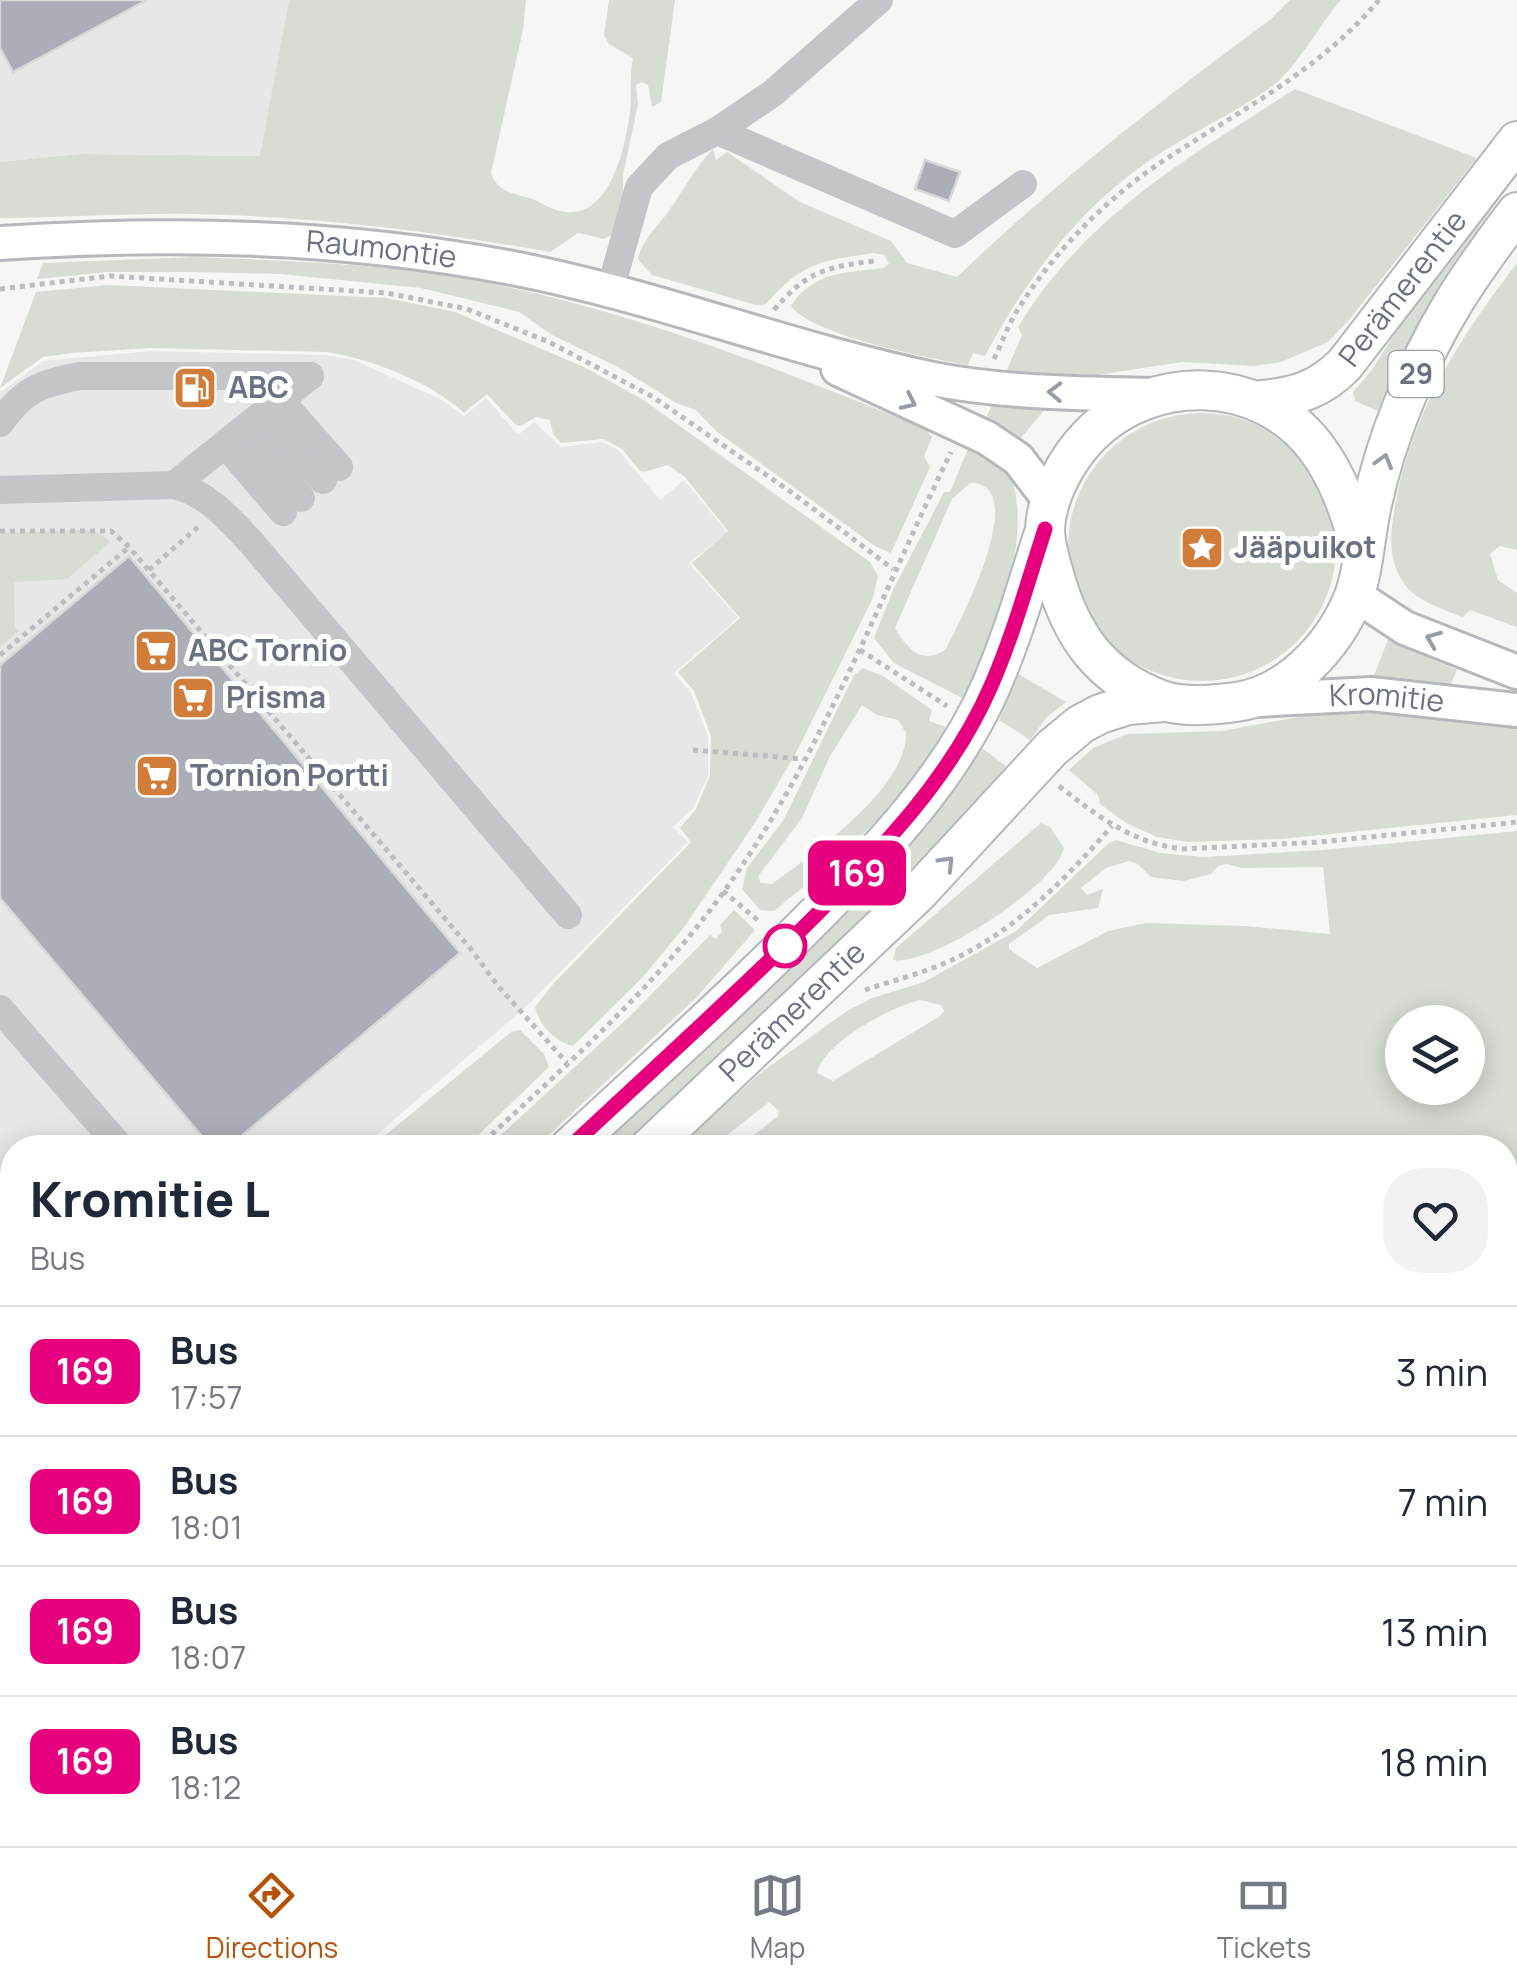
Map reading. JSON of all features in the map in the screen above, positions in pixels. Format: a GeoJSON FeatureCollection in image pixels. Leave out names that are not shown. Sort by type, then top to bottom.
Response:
{"type":"FeatureCollection","features":[{"type":"Feature","properties":{"kind":"highway","name":"Perämerentie"},"geometry":{"type":"LineString","coordinates":[[1262,400],[1308,392],[1337,372],[1517,142]]}},
{"type":"Feature","properties":{"kind":"highway","name":"Perämerentie"},"geometry":{"type":"LineString","coordinates":[[1363,556],[1372,502],[1386,454],[1418,370],[1450,304],[1517,212]]}},
{"type":"Feature","properties":{"kind":"highway","name":"29"},"geometry":{"type":"LineString","coordinates":[[1224,392],[1262,400],[1316,446],[1348,509],[1363,556],[1354,594],[1338,628],[1318,655],[1257,700],[1210,706],[1165,702],[1120,681],[1093,656],[1073,627],[1059,592],[1048,515],[1060,477],[1091,434],[1113,416],[1152,395],[1224,392]]}},
{"type":"Feature","properties":{"kind":"highway","name":"Perämerentie"},"geometry":{"type":"LineString","coordinates":[[583,1135],[773,958],[924,800],[990,688],[1048,515]]}},
{"type":"Feature","properties":{"kind":"highway","name":"Perämerentie"},"geometry":{"type":"LineString","coordinates":[[662,1135],[917,894],[1052,748],[1100,714],[1128,705],[1165,702]]}},
{"type":"Feature","properties":{"kind":"main road","name":"Raumontie"},"geometry":{"type":"LineString","coordinates":[[0,243],[176,235],[366,246],[510,268],[610,291],[932,378],[1010,390],[1152,395]]}},
{"type":"Feature","properties":{"kind":"main road","name":"Raumontie"},"geometry":{"type":"LineString","coordinates":[[756,332],[987,438],[1018,459],[1048,515]]}},
{"type":"Feature","properties":{"kind":"main road","name":"Kromitie"},"geometry":{"type":"LineString","coordinates":[[1354,594],[1406,628],[1517,672]]}},
{"type":"Feature","properties":{"kind":"main road","name":"Kromitie"},"geometry":{"type":"LineString","coordinates":[[1257,700],[1371,694],[1517,710]]}},
{"type":"Feature","properties":{"kind":"street"},"geometry":{"type":"LineString","coordinates":[[610,291],[639,187],[668,156],[717,131],[773,93],[879,0]]}},
{"type":"Feature","properties":{"kind":"street"},"geometry":{"type":"LineString","coordinates":[[717,131],[955,234],[1022,184]]}},
{"type":"Feature","properties":{"kind":"street"},"geometry":{"type":"LineString","coordinates":[[0,423],[15,402],[45,382],[80,376],[310,376],[174,485]]}},
{"type":"Feature","properties":{"kind":"street"},"geometry":{"type":"LineString","coordinates":[[253,421],[312,489],[253,421]]}},
{"type":"Feature","properties":{"kind":"street"},"geometry":{"type":"LineString","coordinates":[[0,490],[174,485],[192,489],[250,541],[568,914]]}},
{"type":"Feature","properties":{"kind":"street"},"geometry":{"type":"LineString","coordinates":[[0,1010],[10,1042],[107,1135]]}},
{"type":"Feature","properties":{"kind":"path"},"geometry":{"type":"LineString","coordinates":[[988,370],[1017,311],[1054,260],[1104,207],[1164,160],[1285,85],[1360,23],[1378,0]]}},
{"type":"Feature","properties":{"kind":"path"},"geometry":{"type":"LineString","coordinates":[[756,332],[794,286],[820,270],[874,261]]}},
{"type":"Feature","properties":{"kind":"path"},"geometry":{"type":"LineString","coordinates":[[0,290],[110,276],[387,293],[467,309],[549,342],[653,397],[894,569]]}},
{"type":"Feature","properties":{"kind":"path"},"geometry":{"type":"LineString","coordinates":[[491,1135],[650,982],[723,891],[803,759],[860,650],[956,440]]}},
{"type":"Feature","properties":{"kind":"path"},"geometry":{"type":"LineString","coordinates":[[149,570],[218,509]]}},
{"type":"Feature","properties":{"kind":"path"},"geometry":{"type":"LineString","coordinates":[[0,530],[111,531],[129,547],[567,1064]]}},
{"type":"Feature","properties":{"kind":"path"},"geometry":{"type":"LineString","coordinates":[[0,655],[129,547]]}},
{"type":"Feature","properties":{"kind":"path"},"geometry":{"type":"LineString","coordinates":[[860,650],[954,710]]}},
{"type":"Feature","properties":{"kind":"path"},"geometry":{"type":"LineString","coordinates":[[693,750],[803,759]]}},
{"type":"Feature","properties":{"kind":"path"},"geometry":{"type":"LineString","coordinates":[[1054,782],[1112,826],[1141,841],[1183,849],[1320,842],[1517,822]]}},
{"type":"Feature","properties":{"kind":"path"},"geometry":{"type":"LineString","coordinates":[[853,1000],[865,990],[965,954],[1012,924],[1112,826]]}},
{"type":"Feature","properties":{"kind":"path"},"geometry":{"type":"LineString","coordinates":[[723,891],[759,921]]}},
{"type":"Feature","properties":{"kind":"shaded area"},"geometry":{"type":"Polygon","coordinates":[[[0,0],[289,0],[261,156],[80,154],[0,162],[0,0]]]}},
{"type":"Feature","properties":{"kind":"shaded area"},"geometry":{"type":"Polygon","coordinates":[[[289,0],[526,0],[523,30],[491,173],[505,190],[563,212],[581,211],[607,188],[627,130],[633,58],[609,44],[604,35],[609,0],[675,0],[661,102],[652,107],[648,85],[636,85],[638,104],[623,175],[623,203],[612,235],[604,239],[578,233],[550,252],[417,231],[237,215],[0,218],[0,162],[80,154],[260,156],[289,0]]]}},
{"type":"Feature","properties":{"kind":"shaded area"},"geometry":{"type":"Polygon","coordinates":[[[1290,0],[1341,0],[1275,84],[1135,171],[1084,216],[1040,268],[985,356],[973,353],[968,365],[846,336],[803,317],[791,306],[820,280],[883,268],[889,264],[884,255],[874,253],[814,266],[791,279],[766,304],[756,305],[652,275],[638,259],[646,240],[713,149],[716,160],[727,152],[800,202],[891,241],[907,263],[957,277],[1070,175],[1271,19],[1290,0]]]}},
{"type":"Feature","properties":{"kind":"shaded area"},"geometry":{"type":"Polygon","coordinates":[[[1295,89],[1477,158],[1328,342],[1281,362],[1254,366],[1182,362],[1097,375],[1006,372],[1022,335],[1018,327],[1075,252],[1142,192],[1295,89]]]}},
{"type":"Feature","properties":{"kind":"shaded area"},"geometry":{"type":"Polygon","coordinates":[[[1512,173],[1517,175],[1456,260],[1422,317],[1378,411],[1355,401],[1353,392],[1512,173]]]}},
{"type":"Feature","properties":{"kind":"shaded area"},"geometry":{"type":"Polygon","coordinates":[[[194,257],[400,269],[535,293],[601,311],[732,353],[924,428],[932,437],[924,456],[930,467],[891,553],[875,546],[716,431],[696,410],[676,403],[620,368],[552,335],[519,312],[421,288],[280,274],[108,272],[37,279],[43,263],[194,257]]]}},
{"type":"Feature","properties":{"kind":"shaded area"},"geometry":{"type":"Polygon","coordinates":[[[1517,263],[1517,550],[1500,546],[1490,554],[1498,580],[1517,593],[1517,627],[1470,610],[1462,617],[1415,595],[1398,572],[1391,542],[1404,468],[1427,405],[1459,346],[1517,263]]]}},
{"type":"Feature","properties":{"kind":"shaded area"},"geometry":{"type":"Polygon","coordinates":[[[109,285],[386,298],[455,312],[584,367],[642,399],[870,562],[878,576],[873,598],[796,753],[756,821],[685,926],[643,977],[573,1046],[549,1032],[535,1007],[691,842],[680,828],[696,809],[710,776],[711,736],[694,691],[678,672],[740,618],[692,563],[728,531],[685,477],[668,465],[640,471],[622,449],[603,439],[561,443],[553,434],[550,420],[536,417],[521,426],[515,424],[487,394],[464,413],[417,381],[344,355],[151,348],[71,353],[43,357],[0,388],[36,292],[109,285]]]}},
{"type":"Feature","properties":{"kind":"shaded area"},"geometry":{"type":"Polygon","coordinates":[[[151,351],[326,355],[354,360],[442,400],[464,416],[486,398],[518,435],[534,422],[561,447],[602,442],[618,450],[660,500],[684,480],[727,532],[689,563],[738,618],[674,673],[691,693],[708,736],[708,776],[693,808],[673,827],[688,842],[528,1005],[376,1135],[0,1135],[0,393],[43,361],[151,351]]]}},
{"type":"Feature","properties":{"kind":"shaded area"},"geometry":{"type":"Polygon","coordinates":[[[992,405],[1045,409],[1021,438],[984,422],[992,405]]]}},
{"type":"Feature","properties":{"kind":"shaded area"},"geometry":{"type":"Polygon","coordinates":[[[1202,413],[1228,415],[1253,423],[1277,435],[1297,452],[1314,472],[1326,496],[1334,521],[1334,573],[1326,598],[1314,622],[1297,642],[1277,659],[1253,671],[1228,679],[1202,681],[1176,679],[1151,671],[1127,659],[1107,642],[1090,622],[1078,598],[1070,573],[1068,547],[1070,521],[1078,496],[1090,472],[1107,452],[1127,435],[1151,423],[1176,415],[1202,413]]]}},
{"type":"Feature","properties":{"kind":"shaded area"},"geometry":{"type":"Polygon","coordinates":[[[970,444],[1008,472],[1018,512],[1017,539],[1005,596],[962,698],[894,663],[874,638],[893,590],[944,492],[950,492],[970,444]],[[970,483],[952,499],[895,628],[916,653],[930,656],[946,649],[976,585],[994,528],[995,505],[988,489],[970,483]]]}},
{"type":"Feature","properties":{"kind":"shaded area"},"geometry":{"type":"Polygon","coordinates":[[[87,530],[102,534],[110,542],[67,579],[14,582],[15,627],[19,631],[0,647],[0,533],[87,530]]]}},
{"type":"Feature","properties":{"kind":"shaded area"},"geometry":{"type":"Polygon","coordinates":[[[1389,637],[1457,670],[1450,686],[1372,681],[1389,637]]]}},
{"type":"Feature","properties":{"kind":"shaded area"},"geometry":{"type":"Polygon","coordinates":[[[863,668],[883,676],[932,710],[929,721],[946,727],[912,781],[870,828],[774,911],[760,910],[742,889],[747,868],[783,821],[854,675],[863,668]],[[862,705],[830,756],[802,818],[759,875],[760,883],[772,884],[833,838],[892,775],[906,733],[898,720],[877,715],[862,705]]]}},
{"type":"Feature","properties":{"kind":"shaded area"},"geometry":{"type":"Polygon","coordinates":[[[1017,673],[1066,702],[1047,717],[1030,740],[999,720],[1017,673]]]}},
{"type":"Feature","properties":{"kind":"shaded area"},"geometry":{"type":"Polygon","coordinates":[[[1390,710],[1517,728],[1517,815],[1282,839],[1188,842],[1157,837],[1126,823],[1100,804],[1098,795],[1069,770],[1093,748],[1127,734],[1222,731],[1320,713],[1390,710]]]}},
{"type":"Feature","properties":{"kind":"shaded area"},"geometry":{"type":"Polygon","coordinates":[[[982,748],[1006,766],[916,867],[821,963],[635,1135],[609,1135],[885,874],[934,816],[982,748]]]}},
{"type":"Feature","properties":{"kind":"shaded area"},"geometry":{"type":"Polygon","coordinates":[[[1041,823],[1050,827],[1064,848],[1056,864],[1039,882],[990,921],[962,937],[911,959],[893,960],[896,948],[1041,823]]]}},
{"type":"Feature","properties":{"kind":"shaded area"},"geometry":{"type":"Polygon","coordinates":[[[1517,831],[1517,1135],[754,1135],[778,1116],[779,1111],[769,1102],[727,1135],[691,1135],[759,1074],[847,1011],[872,998],[924,982],[1016,931],[1109,843],[1116,840],[1160,853],[1204,857],[1323,850],[1517,831]],[[1129,861],[1106,868],[1081,888],[1087,895],[1103,889],[1098,908],[1049,915],[1009,944],[1009,949],[1037,968],[1108,931],[1146,923],[1330,934],[1323,867],[1242,868],[1227,864],[1218,866],[1211,874],[1183,881],[1151,877],[1129,861]],[[920,1000],[877,1018],[845,1038],[822,1061],[817,1073],[833,1081],[940,1016],[944,1011],[941,1005],[920,1000]]]}},
{"type":"Feature","properties":{"kind":"shaded area"},"geometry":{"type":"Polygon","coordinates":[[[734,910],[755,930],[697,997],[549,1135],[501,1135],[630,1016],[710,935],[716,939],[722,932],[720,925],[734,910]]]}},
{"type":"Feature","properties":{"kind":"shaded area"},"geometry":{"type":"Polygon","coordinates":[[[520,1030],[544,1054],[549,1067],[478,1135],[386,1135],[511,1032],[520,1030]]]}},
{"type":"Feature","properties":{"kind":"building"},"geometry":{"type":"Polygon","coordinates":[[[0,0],[147,0],[13,72],[0,48],[0,0]]]}},
{"type":"Feature","properties":{"kind":"building"},"geometry":{"type":"Polygon","coordinates":[[[925,160],[960,172],[949,201],[915,189],[925,160]]]}},
{"type":"Feature","properties":{"kind":"building","name":"Tornion Portti"},"geometry":{"type":"Polygon","coordinates":[[[129,556],[460,953],[243,1135],[201,1135],[0,898],[0,665],[129,556]]]}},
{"type":"Feature","properties":{"kind":"bus line","name":"169"},"geometry":{"type":"LineString","coordinates":[[583,1135],[773,958],[924,800],[990,688],[1045,529]]}},
{"type":"Feature","properties":{"kind":"place","name":"ABC"},"geometry":{"type":"Point","coordinates":[195,388]}},
{"type":"Feature","properties":{"kind":"place","name":"Jääpuikot"},"geometry":{"type":"Point","coordinates":[1202,548]}},
{"type":"Feature","properties":{"kind":"place","name":"ABC Tornio"},"geometry":{"type":"Point","coordinates":[156,651]}},
{"type":"Feature","properties":{"kind":"place","name":"Prisma"},"geometry":{"type":"Point","coordinates":[193,698]}},
{"type":"Feature","properties":{"kind":"place","name":"Tornion Portti"},"geometry":{"type":"Point","coordinates":[157,776]}}]}
